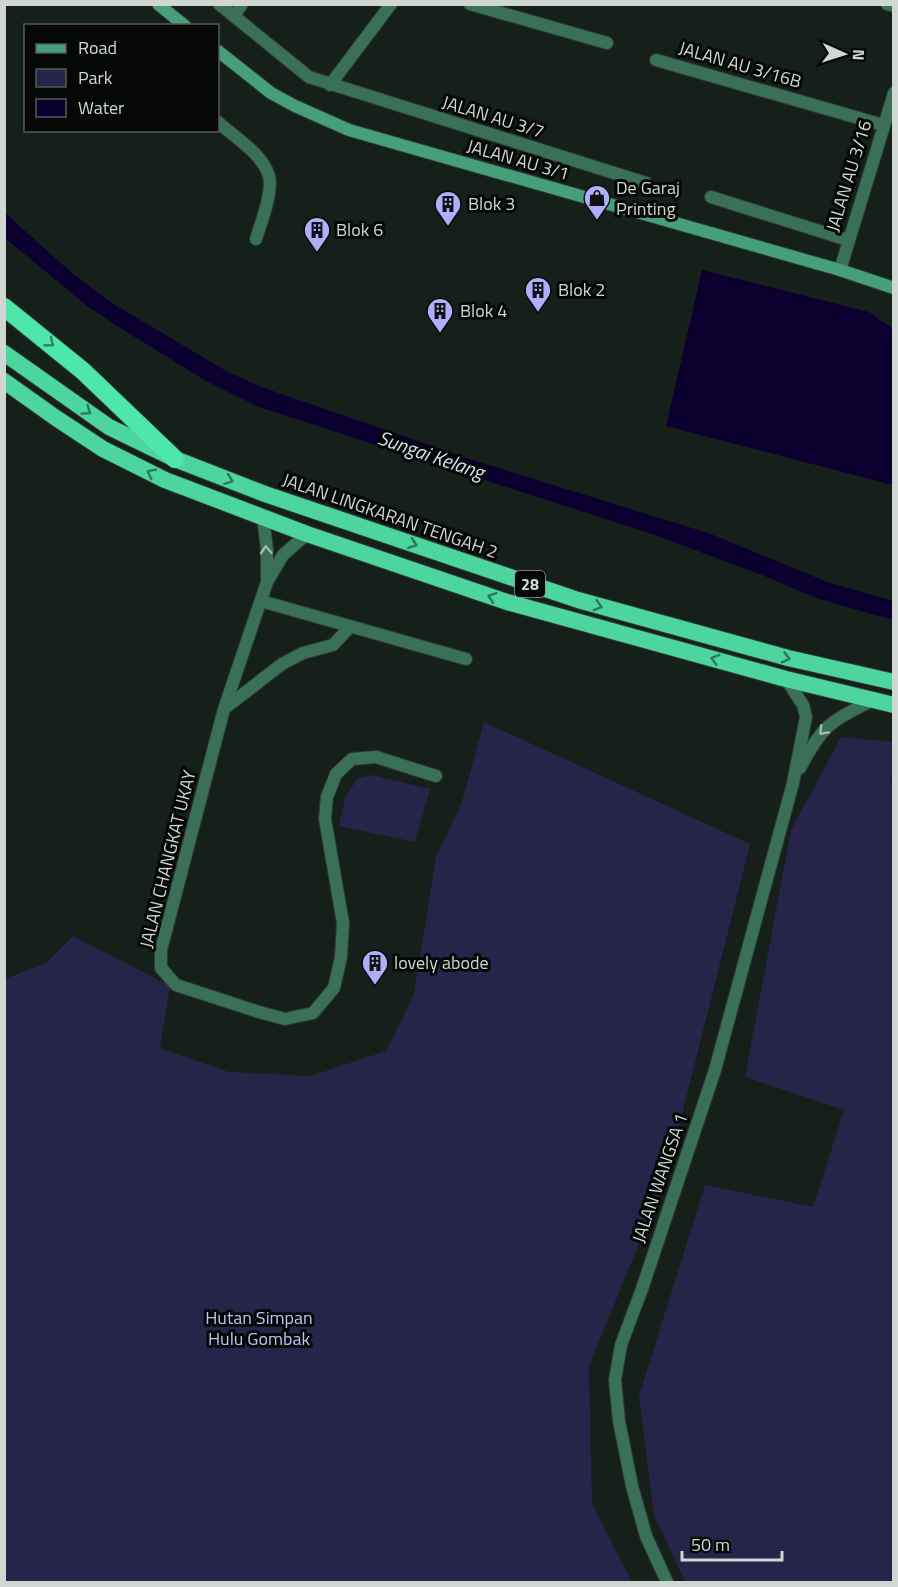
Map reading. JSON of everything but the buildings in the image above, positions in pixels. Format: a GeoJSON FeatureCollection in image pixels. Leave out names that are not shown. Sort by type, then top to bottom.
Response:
{"type":"FeatureCollection","features":[{"type":"Feature","properties":{"kind":"highway"},"geometry":{"type":"LineString","coordinates":[[4,306],[83,370],[175,459]]}},
{"type":"Feature","properties":{"kind":"highway","name":"JALAN LINGKARAN TENGAH 2"},"geometry":{"type":"LineString","coordinates":[[4,354],[109,427],[175,459],[265,494],[578,600],[788,658],[894,682]]}},
{"type":"Feature","properties":{"kind":"highway","name":"28"},"geometry":{"type":"LineString","coordinates":[[4,381],[103,449],[165,480],[263,518],[507,602],[786,679],[894,705]]}},
{"type":"Feature","properties":{"kind":"main road"},"geometry":{"type":"LineString","coordinates":[[159,4],[181,24]]}},
{"type":"Feature","properties":{"kind":"main road","name":"JALAN AU 3/1"},"geometry":{"type":"LineString","coordinates":[[219,52],[271,93],[350,130],[840,270],[894,288]]}},
{"type":"Feature","properties":{"kind":"street","name":"JALAN AU 3/7"},"geometry":{"type":"LineString","coordinates":[[219,4],[309,77],[646,183]]}},
{"type":"Feature","properties":{"kind":"street"},"geometry":{"type":"LineString","coordinates":[[234,16],[242,4]]}},
{"type":"Feature","properties":{"kind":"street"},"geometry":{"type":"LineString","coordinates":[[330,85],[391,4]]}},
{"type":"Feature","properties":{"kind":"street"},"geometry":{"type":"LineString","coordinates":[[470,4],[608,44]]}},
{"type":"Feature","properties":{"kind":"street"},"geometry":{"type":"LineString","coordinates":[[887,4],[894,6]]}},
{"type":"Feature","properties":{"kind":"street","name":"JALAN AU 3/16B"},"geometry":{"type":"LineString","coordinates":[[656,60],[883,125]]}},
{"type":"Feature","properties":{"kind":"street","name":"JALAN AU 3/16"},"geometry":{"type":"LineString","coordinates":[[840,270],[894,93]]}},
{"type":"Feature","properties":{"kind":"street"},"geometry":{"type":"LineString","coordinates":[[219,123],[257,156],[269,176],[268,197],[256,239]]}},
{"type":"Feature","properties":{"kind":"street"},"geometry":{"type":"LineString","coordinates":[[711,197],[848,240]]}},
{"type":"Feature","properties":{"kind":"street","name":"JALAN CHANGKAT UKAY"},"geometry":{"type":"LineString","coordinates":[[263,518],[267,549],[267,582]]}},
{"type":"Feature","properties":{"kind":"street","name":"JALAN CHANGKAT UKAY"},"geometry":{"type":"LineString","coordinates":[[307,534],[283,555],[267,582],[224,709],[161,950],[161,968],[176,985],[259,1012],[285,1019],[313,1013],[334,988],[341,957],[343,923],[325,819],[327,797],[336,774],[352,759],[376,757],[436,776]]}},
{"type":"Feature","properties":{"kind":"street"},"geometry":{"type":"LineString","coordinates":[[261,601],[466,659]]}},
{"type":"Feature","properties":{"kind":"street"},"geometry":{"type":"LineString","coordinates":[[224,709],[282,664],[303,653],[333,645],[350,627]]}},
{"type":"Feature","properties":{"kind":"street","name":"JALAN WANGSA 1"},"geometry":{"type":"LineString","coordinates":[[667,1582],[646,1536],[630,1475],[619,1421],[615,1380],[621,1345],[715,1070],[793,783],[806,717],[803,705],[786,679]]}},
{"type":"Feature","properties":{"kind":"street","name":"JALAN WANGSA 1"},"geometry":{"type":"LineString","coordinates":[[793,783],[814,741],[824,729],[836,719],[873,700]]}},
{"type":"Feature","properties":{"kind":"green space","name":"Hutan Simpan Hulu Gombak"},"geometry":{"type":"Polygon","coordinates":[[[484,722],[750,844],[666,1178],[589,1366],[592,1503],[632,1582],[5,1582],[5,979],[46,963],[73,936],[170,986],[160,1048],[229,1072],[311,1076],[386,1051],[414,994],[436,857],[462,802],[484,722]]]}},
{"type":"Feature","properties":{"kind":"green space"},"geometry":{"type":"Polygon","coordinates":[[[841,737],[893,742],[890,782],[894,785],[893,1582],[685,1582],[654,1515],[639,1396],[705,1185],[813,1207],[844,1110],[745,1077],[791,830],[841,737]]]}},
{"type":"Feature","properties":{"kind":"green space"},"geometry":{"type":"Polygon","coordinates":[[[372,775],[430,789],[415,842],[339,826],[345,798],[358,778],[372,775]]]}},
{"type":"Feature","properties":{"kind":"water","name":"Sungai Kelang"},"geometry":{"type":"Polygon","coordinates":[[[4,212],[73,274],[115,305],[228,372],[261,387],[476,461],[711,534],[827,582],[893,601],[893,620],[816,598],[655,535],[259,407],[206,381],[86,305],[5,238],[4,212]]]}},
{"type":"Feature","properties":{"kind":"water"},"geometry":{"type":"Polygon","coordinates":[[[702,270],[869,312],[893,329],[893,485],[666,426],[702,270]]]}},
{"type":"Feature","properties":{"kind":"place","name":"De Garaj Printing"},"geometry":{"type":"Point","coordinates":[597,221]}},
{"type":"Feature","properties":{"kind":"place","name":"Blok 3"},"geometry":{"type":"Point","coordinates":[448,227]}},
{"type":"Feature","properties":{"kind":"place","name":"Blok 6"},"geometry":{"type":"Point","coordinates":[317,253]}},
{"type":"Feature","properties":{"kind":"place","name":"Blok 2"},"geometry":{"type":"Point","coordinates":[538,313]}},
{"type":"Feature","properties":{"kind":"place","name":"Blok 4"},"geometry":{"type":"Point","coordinates":[440,334]}},
{"type":"Feature","properties":{"kind":"place","name":"lovely abode"},"geometry":{"type":"Point","coordinates":[375,986]}}]}
